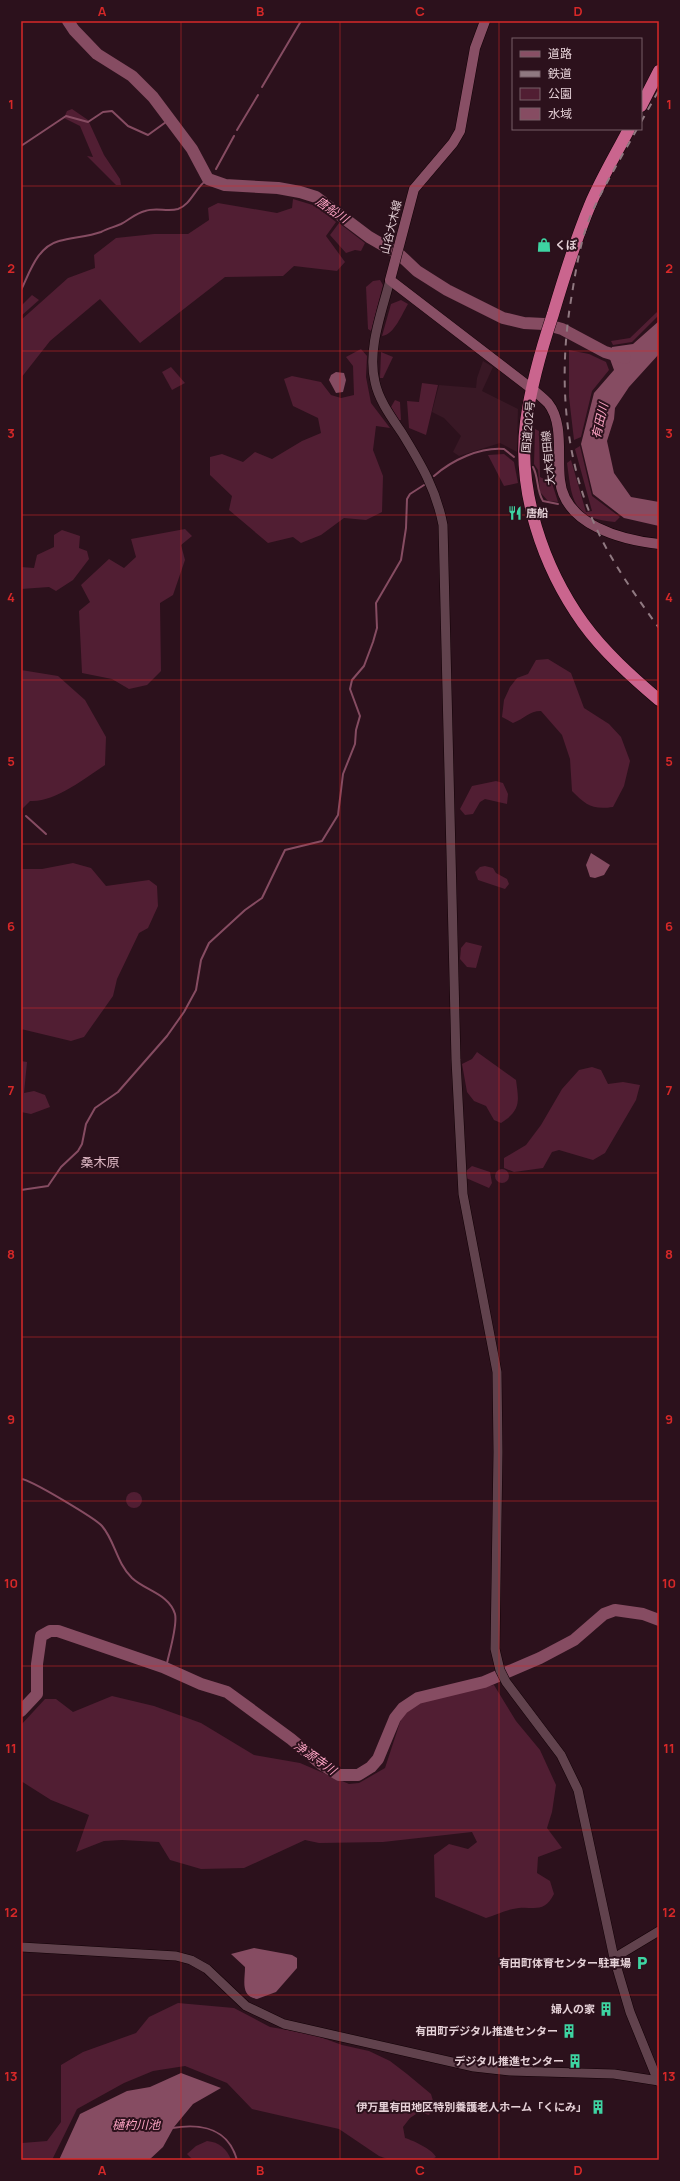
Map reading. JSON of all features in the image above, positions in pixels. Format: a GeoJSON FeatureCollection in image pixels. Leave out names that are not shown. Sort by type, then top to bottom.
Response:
{"type":"FeatureCollection","features":[{"type":"Feature","properties":{"kind":"highway"},"geometry":{"type":"LineString","coordinates":[[642,104],[659,71]]}},
{"type":"Feature","properties":{"kind":"highway","name":"国道202号"},"geometry":{"type":"LineString","coordinates":[[628,130],[590,204],[568,265],[545,336],[532,388],[526,423],[524,451],[530,504],[542,545],[567,597],[583,623],[630,675],[659,700]]}},
{"type":"Feature","properties":{"kind":"main road","name":"山谷大木線"},"geometry":{"type":"LineString","coordinates":[[390,280],[414,189],[453,143],[460,131],[475,48],[485,21]]}},
{"type":"Feature","properties":{"kind":"main road"},"geometry":{"type":"LineString","coordinates":[[390,280],[532,388]]}},
{"type":"Feature","properties":{"kind":"main road","name":"大木有田線"},"geometry":{"type":"LineString","coordinates":[[532,388],[548,403],[556,418],[560,481],[566,500],[574,512],[588,523],[617,534],[659,544]]}},
{"type":"Feature","properties":{"kind":"street"},"geometry":{"type":"LineString","coordinates":[[390,280],[374,346],[375,383],[386,407],[433,487],[443,525],[459,1130],[463,1189],[496,1372],[498,1452],[495,1634],[498,1662],[510,1690],[561,1755],[578,1790],[614,1958],[630,2012],[659,2081]]}},
{"type":"Feature","properties":{"kind":"street"},"geometry":{"type":"LineString","coordinates":[[614,1958],[659,1931]]}},
{"type":"Feature","properties":{"kind":"street"},"geometry":{"type":"LineString","coordinates":[[21,1947],[176,1956],[191,1960],[207,1969],[246,2006],[284,2024],[441,2060],[510,2071],[614,2074],[659,2081]]}},
{"type":"Feature","properties":{"kind":"shaded area"},"geometry":{"type":"Polygon","coordinates":[[[483,361],[493,367],[482,391],[518,409],[517,452],[500,443],[459,456],[453,452],[461,436],[444,418],[432,412],[439,385],[476,388],[477,378],[483,361]]]}},
{"type":"Feature","properties":{"kind":"green space"},"geometry":{"type":"Polygon","coordinates":[[[72,109],[88,120],[104,155],[120,179],[121,185],[116,185],[87,156],[93,157],[80,126],[64,118],[67,111],[72,109]]]}},
{"type":"Feature","properties":{"kind":"green space"},"geometry":{"type":"Polygon","coordinates":[[[293,199],[316,206],[336,222],[326,236],[345,262],[337,271],[294,266],[283,276],[225,277],[140,343],[100,299],[50,341],[21,378],[21,320],[68,278],[95,268],[94,255],[116,238],[154,234],[188,234],[209,220],[208,208],[218,203],[277,213],[292,208],[293,199]]]}},
{"type":"Feature","properties":{"kind":"green space"},"geometry":{"type":"Polygon","coordinates":[[[339,223],[365,243],[361,251],[355,250],[346,253],[330,235],[339,223]]]}},
{"type":"Feature","properties":{"kind":"green space"},"geometry":{"type":"Polygon","coordinates":[[[380,280],[383,285],[371,331],[368,329],[366,287],[373,281],[380,280]]]}},
{"type":"Feature","properties":{"kind":"green space"},"geometry":{"type":"Polygon","coordinates":[[[32,295],[39,300],[21,316],[21,306],[32,295]]]}},
{"type":"Feature","properties":{"kind":"green space"},"geometry":{"type":"Polygon","coordinates":[[[401,300],[408,304],[394,328],[386,335],[382,336],[391,304],[401,300]]]}},
{"type":"Feature","properties":{"kind":"green space"},"geometry":{"type":"Polygon","coordinates":[[[657,312],[658,316],[632,342],[613,345],[611,341],[630,338],[657,312]]]}},
{"type":"Feature","properties":{"kind":"green space"},"geometry":{"type":"Polygon","coordinates":[[[361,349],[367,356],[366,377],[371,403],[390,428],[376,426],[373,450],[383,476],[382,512],[366,520],[344,518],[321,535],[301,543],[293,537],[268,543],[229,510],[232,496],[210,475],[210,457],[222,454],[243,462],[255,452],[272,459],[302,441],[321,433],[318,418],[293,406],[284,379],[292,376],[321,382],[331,395],[341,398],[354,395],[353,366],[346,357],[361,349]]]}},
{"type":"Feature","properties":{"kind":"green space"},"geometry":{"type":"Polygon","coordinates":[[[569,350],[589,354],[606,362],[609,370],[592,391],[581,437],[574,440],[569,397],[569,350]]]}},
{"type":"Feature","properties":{"kind":"green space"},"geometry":{"type":"Polygon","coordinates":[[[381,352],[393,357],[383,378],[380,378],[381,352]]]}},
{"type":"Feature","properties":{"kind":"green space"},"geometry":{"type":"Polygon","coordinates":[[[171,367],[185,383],[172,390],[162,372],[171,367]]]}},
{"type":"Feature","properties":{"kind":"green space"},"geometry":{"type":"Polygon","coordinates":[[[422,383],[438,385],[426,435],[409,428],[407,401],[419,402],[422,383]]]}},
{"type":"Feature","properties":{"kind":"green space"},"geometry":{"type":"Polygon","coordinates":[[[395,400],[400,402],[401,420],[399,420],[391,407],[395,400]]]}},
{"type":"Feature","properties":{"kind":"green space"},"geometry":{"type":"Polygon","coordinates":[[[535,429],[539,431],[540,477],[552,483],[558,502],[548,501],[540,492],[538,470],[534,464],[535,429]]]}},
{"type":"Feature","properties":{"kind":"green space"},"geometry":{"type":"Polygon","coordinates":[[[580,446],[592,496],[620,517],[615,522],[590,517],[582,512],[573,497],[567,463],[571,460],[586,512],[592,511],[575,449],[580,446]]]}},
{"type":"Feature","properties":{"kind":"green space"},"geometry":{"type":"Polygon","coordinates":[[[504,454],[514,462],[518,483],[504,486],[488,455],[504,454]]]}},
{"type":"Feature","properties":{"kind":"green space"},"geometry":{"type":"Polygon","coordinates":[[[185,529],[192,536],[181,545],[185,560],[173,595],[160,603],[161,671],[147,685],[129,689],[112,679],[82,673],[79,611],[90,602],[81,585],[109,559],[124,568],[136,557],[131,539],[185,529]]]}},
{"type":"Feature","properties":{"kind":"green space"},"geometry":{"type":"Polygon","coordinates":[[[62,530],[80,536],[79,548],[87,551],[89,559],[73,580],[56,591],[49,587],[21,589],[21,567],[34,568],[37,555],[54,547],[54,535],[62,530]]]}},
{"type":"Feature","properties":{"kind":"green space"},"geometry":{"type":"Polygon","coordinates":[[[548,659],[571,673],[584,708],[609,724],[621,737],[630,761],[624,786],[613,807],[594,807],[581,800],[572,791],[570,759],[562,735],[541,711],[530,714],[513,723],[502,717],[504,700],[510,687],[517,678],[528,674],[536,660],[548,659]]]}},
{"type":"Feature","properties":{"kind":"green space"},"geometry":{"type":"Polygon","coordinates":[[[21,670],[58,676],[85,700],[106,737],[105,765],[69,789],[49,798],[39,801],[30,801],[21,810],[21,670]]]}},
{"type":"Feature","properties":{"kind":"green space"},"geometry":{"type":"Polygon","coordinates":[[[496,781],[503,783],[508,794],[507,804],[485,799],[480,802],[473,814],[465,815],[460,809],[472,786],[496,781]]]}},
{"type":"Feature","properties":{"kind":"green space"},"geometry":{"type":"Polygon","coordinates":[[[73,863],[91,868],[106,886],[149,880],[157,886],[158,906],[148,928],[139,933],[117,979],[113,996],[84,1037],[71,1041],[21,1029],[21,869],[42,869],[73,863]]]}},
{"type":"Feature","properties":{"kind":"green space"},"geometry":{"type":"Polygon","coordinates":[[[485,866],[493,868],[496,873],[507,879],[509,884],[505,889],[478,880],[475,872],[480,867],[485,866]]]}},
{"type":"Feature","properties":{"kind":"green space"},"geometry":{"type":"Polygon","coordinates":[[[466,942],[482,946],[476,968],[467,967],[460,959],[461,948],[466,942]]]}},
{"type":"Feature","properties":{"kind":"green space"},"geometry":{"type":"Polygon","coordinates":[[[477,1052],[516,1080],[518,1094],[517,1105],[512,1114],[501,1123],[494,1120],[486,1106],[474,1101],[467,1092],[462,1064],[472,1059],[477,1052]]]}},
{"type":"Feature","properties":{"kind":"green space"},"geometry":{"type":"Polygon","coordinates":[[[21,1061],[27,1062],[24,1093],[34,1091],[45,1095],[50,1107],[31,1114],[21,1112],[21,1061]]]}},
{"type":"Feature","properties":{"kind":"green space"},"geometry":{"type":"Polygon","coordinates":[[[592,1067],[601,1070],[608,1084],[623,1082],[640,1085],[636,1100],[605,1153],[593,1160],[559,1150],[552,1152],[543,1168],[514,1172],[504,1168],[504,1158],[526,1145],[541,1125],[562,1089],[579,1070],[592,1067]]]}},
{"type":"Feature","properties":{"kind":"green space"},"geometry":{"type":"Polygon","coordinates":[[[472,1166],[490,1172],[492,1183],[489,1188],[466,1178],[466,1171],[472,1166]]]}},
{"type":"Feature","properties":{"kind":"green space"},"geometry":{"type":"Polygon","coordinates":[[[499,1169],[505,1169],[509,1173],[509,1179],[505,1183],[499,1183],[495,1179],[495,1173],[499,1169]]]}},
{"type":"Feature","properties":{"kind":"green space"},"geometry":{"type":"Polygon","coordinates":[[[131,1492],[137,1492],[142,1497],[140,1506],[137,1508],[131,1508],[126,1503],[126,1497],[131,1492]]]}},
{"type":"Feature","properties":{"kind":"green space"},"geometry":{"type":"Polygon","coordinates":[[[494,1685],[516,1721],[540,1750],[556,1785],[552,1812],[547,1828],[562,1848],[538,1857],[537,1873],[550,1881],[554,1894],[550,1901],[541,1907],[513,1909],[486,1918],[435,1897],[434,1855],[449,1844],[468,1849],[477,1842],[472,1832],[383,1842],[319,1843],[305,1840],[244,1868],[201,1869],[170,1860],[159,1842],[122,1840],[104,1841],[76,1852],[89,1815],[51,1800],[21,1781],[21,1725],[45,1699],[56,1699],[73,1712],[112,1696],[154,1706],[201,1723],[254,1755],[300,1763],[349,1784],[359,1783],[385,1768],[404,1710],[437,1696],[494,1685]]]}},
{"type":"Feature","properties":{"kind":"green space"},"geometry":{"type":"Polygon","coordinates":[[[178,2003],[234,2008],[270,2027],[312,2034],[342,2045],[369,2051],[390,2061],[431,2094],[434,2104],[429,2115],[419,2112],[410,2118],[403,2127],[405,2138],[427,2148],[436,2157],[431,2160],[390,2160],[379,2156],[339,2129],[252,2109],[227,2083],[185,2066],[153,2071],[124,2083],[77,2109],[52,2160],[21,2160],[21,2141],[22,2143],[47,2141],[61,2122],[61,2065],[83,2052],[136,2033],[149,2017],[178,2003]]]}},
{"type":"Feature","properties":{"kind":"green space"},"geometry":{"type":"Polygon","coordinates":[[[207,2141],[222,2147],[231,2160],[193,2160],[187,2154],[196,2146],[207,2141]]]}},
{"type":"Feature","properties":{"kind":"water","name":"有田川"},"geometry":{"type":"Polygon","coordinates":[[[659,321],[659,354],[629,387],[615,408],[614,419],[607,441],[614,473],[631,497],[659,502],[659,526],[624,518],[593,494],[581,444],[594,393],[614,370],[610,359],[612,347],[633,344],[659,321]]]}},
{"type":"Feature","properties":{"kind":"water"},"geometry":{"type":"Polygon","coordinates":[[[336,372],[344,373],[346,380],[343,392],[336,393],[329,380],[331,375],[336,372]]]}},
{"type":"Feature","properties":{"kind":"water"},"geometry":{"type":"Polygon","coordinates":[[[591,853],[610,865],[604,875],[595,878],[590,877],[586,865],[591,853]]]}},
{"type":"Feature","properties":{"kind":"water"},"geometry":{"type":"Polygon","coordinates":[[[254,1948],[292,1955],[297,1958],[297,1968],[276,1992],[257,1999],[248,1995],[244,1982],[245,1967],[231,1954],[254,1948]]]}},
{"type":"Feature","properties":{"kind":"water","name":"樋杓川池"},"geometry":{"type":"Polygon","coordinates":[[[181,2073],[221,2088],[193,2104],[174,2127],[163,2147],[149,2160],[59,2160],[80,2114],[127,2091],[150,2087],[181,2073]]]}},
{"type":"Feature","properties":{"kind":"waterway","name":"唐船川"},"geometry":{"type":"LineString","coordinates":[[68,21],[74,30],[97,54],[132,76],[153,97],[192,149],[208,179],[225,185],[278,188],[316,197],[369,237],[400,255],[417,271],[447,290],[503,318],[524,323],[544,324],[562,329],[605,352],[625,358]]}},
{"type":"Feature","properties":{"kind":"waterway"},"geometry":{"type":"LineString","coordinates":[[262,87],[301,21]]}},
{"type":"Feature","properties":{"kind":"waterway"},"geometry":{"type":"LineString","coordinates":[[237,130],[258,95]]}},
{"type":"Feature","properties":{"kind":"waterway"},"geometry":{"type":"LineString","coordinates":[[21,146],[66,116],[88,122],[103,112],[112,111],[128,126],[148,135],[166,122],[171,122]]}},
{"type":"Feature","properties":{"kind":"waterway"},"geometry":{"type":"LineString","coordinates":[[216,169],[234,136]]}},
{"type":"Feature","properties":{"kind":"waterway"},"geometry":{"type":"LineString","coordinates":[[21,290],[35,261],[51,244],[101,232],[121,224],[145,211],[153,209],[170,210],[183,207],[200,186],[208,179]]}},
{"type":"Feature","properties":{"kind":"waterway"},"geometry":{"type":"LineString","coordinates":[[434,476],[449,465],[476,452],[504,449],[514,457]]}},
{"type":"Feature","properties":{"kind":"waterway"},"geometry":{"type":"LineString","coordinates":[[533,467],[539,493],[543,501],[558,504]]}},
{"type":"Feature","properties":{"kind":"waterway"},"geometry":{"type":"LineString","coordinates":[[21,1190],[48,1186],[61,1167],[78,1151],[82,1144],[86,1124],[95,1108],[118,1092],[167,1036],[184,1012],[196,990],[201,960],[209,943],[245,910],[262,898],[285,850],[322,841],[338,815],[343,774],[355,744],[356,730],[360,716],[350,689],[352,680],[364,666],[373,642],[377,628],[376,603],[401,560],[406,528],[407,499],[410,494],[424,485]]}},
{"type":"Feature","properties":{"kind":"waterway"},"geometry":{"type":"LineString","coordinates":[[26,816],[46,834]]}},
{"type":"Feature","properties":{"kind":"waterway"},"geometry":{"type":"LineString","coordinates":[[21,1479],[37,1485],[63,1500],[102,1526],[110,1538],[122,1565],[132,1578],[162,1597],[172,1607],[176,1619],[166,1668]]}},
{"type":"Feature","properties":{"kind":"waterway","name":"浄源寺川"},"geometry":{"type":"LineString","coordinates":[[21,1711],[37,1694],[37,1664],[41,1636],[50,1631],[58,1631],[163,1667],[201,1684],[227,1692],[291,1739],[321,1764],[339,1775],[358,1775],[371,1767],[378,1759],[395,1718],[403,1708],[418,1698],[484,1682],[540,1658],[574,1640],[604,1614],[615,1610],[643,1614],[659,1620]]}},
{"type":"Feature","properties":{"kind":"waterway"},"geometry":{"type":"LineString","coordinates":[[172,2128],[194,2126],[212,2130],[220,2134],[227,2141],[233,2149],[237,2160]]}},
{"type":"Feature","properties":{"kind":"railway"},"geometry":{"type":"LineString","coordinates":[[642,120],[659,90]]}},
{"type":"Feature","properties":{"kind":"railway"},"geometry":{"type":"LineString","coordinates":[[636,130],[612,173],[590,217],[583,238],[570,306],[565,361],[565,388],[570,443],[576,471],[594,523],[615,564],[659,628]]}},
{"type":"Feature","properties":{"kind":"place","name":"くぼ"},"geometry":{"type":"Point","coordinates":[544,245]}},
{"type":"Feature","properties":{"kind":"place","name":"唐船"},"geometry":{"type":"Point","coordinates":[515,513]}},
{"type":"Feature","properties":{"kind":"place","name":"有田町体育センター駐車場"},"geometry":{"type":"Point","coordinates":[642,1963]}},
{"type":"Feature","properties":{"kind":"place","name":"婦人の家"},"geometry":{"type":"Point","coordinates":[606,2009]}},
{"type":"Feature","properties":{"kind":"place","name":"有田町デジタル推進センター"},"geometry":{"type":"Point","coordinates":[569,2031]}},
{"type":"Feature","properties":{"kind":"place","name":"デジタル推進センター"},"geometry":{"type":"Point","coordinates":[575,2061]}},
{"type":"Feature","properties":{"kind":"place","name":"伊万里有田地区特別養護老人ホーム「くにみ」"},"geometry":{"type":"Point","coordinates":[598,2107]}},
{"type":"Feature","properties":{"kind":"district","name":"桑木原"},"geometry":{"type":"Point","coordinates":[100,1162]}}]}
